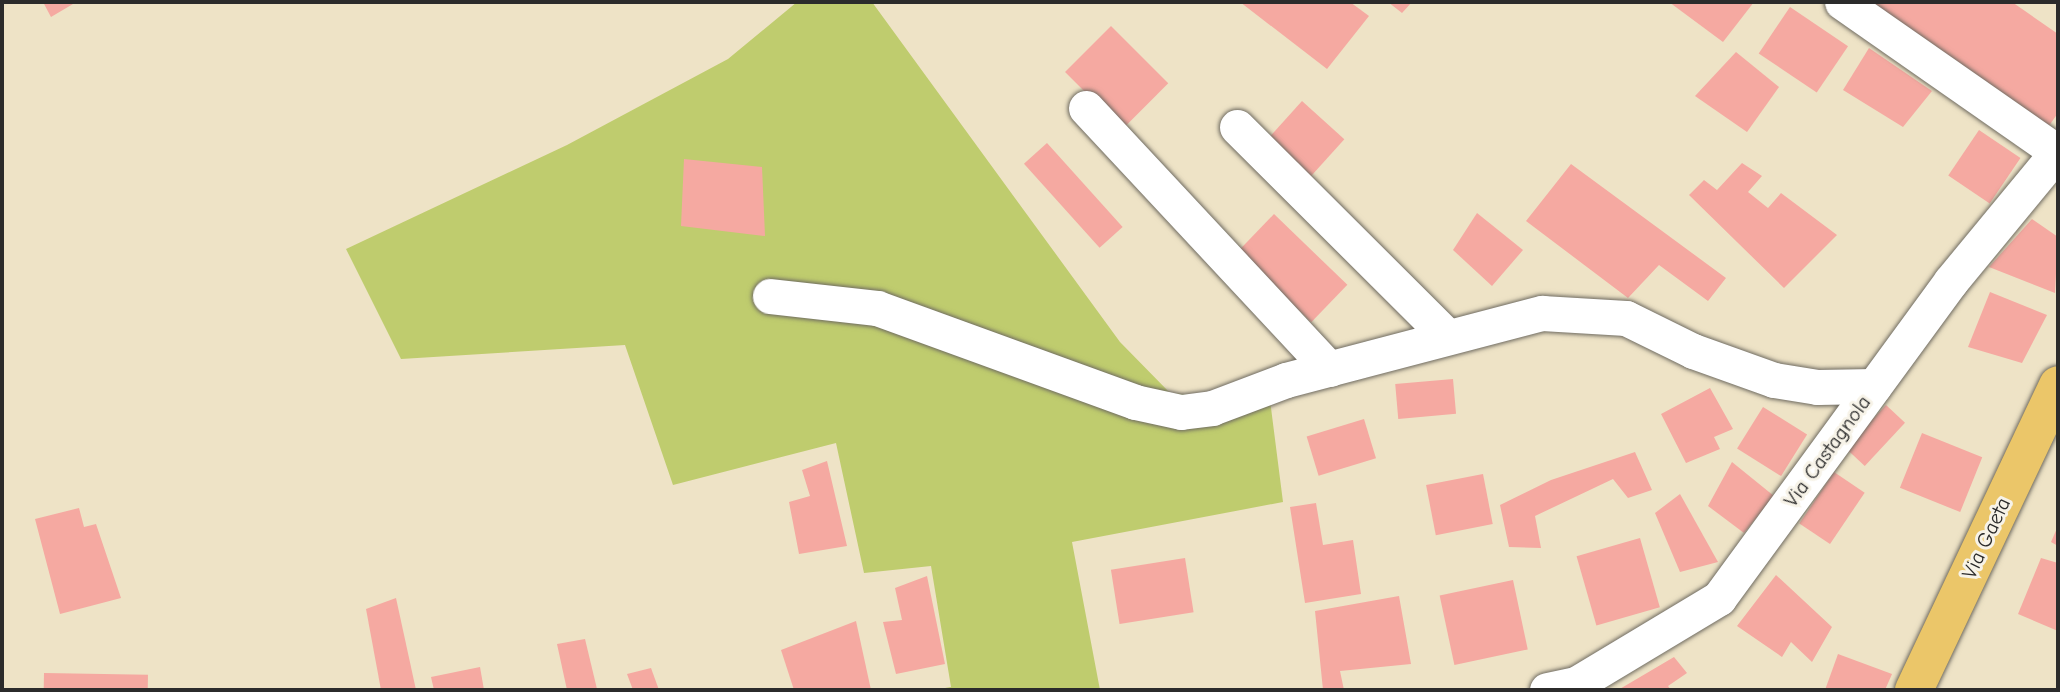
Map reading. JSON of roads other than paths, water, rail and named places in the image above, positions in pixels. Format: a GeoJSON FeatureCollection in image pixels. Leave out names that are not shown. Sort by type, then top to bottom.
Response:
{"type":"FeatureCollection","features":[{"type":"Feature","properties":{"kind":"main road","name":"Via Gaeta"},"geometry":{"type":"LineString","coordinates":[[1914,690],[2058,386]]}},
{"type":"Feature","properties":{"kind":"street"},"geometry":{"type":"LineString","coordinates":[[1842,2],[2058,151]]}},
{"type":"Feature","properties":{"kind":"street"},"geometry":{"type":"LineString","coordinates":[[1086,108],[1329,369]]}},
{"type":"Feature","properties":{"kind":"street"},"geometry":{"type":"LineString","coordinates":[[1237,127],[1447,336]]}},
{"type":"Feature","properties":{"kind":"street","name":"Via Castagnola"},"geometry":{"type":"LineString","coordinates":[[1547,690],[1576,684],[1719,598],[1951,281],[2058,151]]}},
{"type":"Feature","properties":{"kind":"street"},"geometry":{"type":"LineString","coordinates":[[770,296],[877,308],[1135,402],[1181,412],[1212,408],[1329,369],[1542,313],[1580,312],[1626,318],[1693,351],[1774,380],[1817,387],[1874,386]]}}]}
